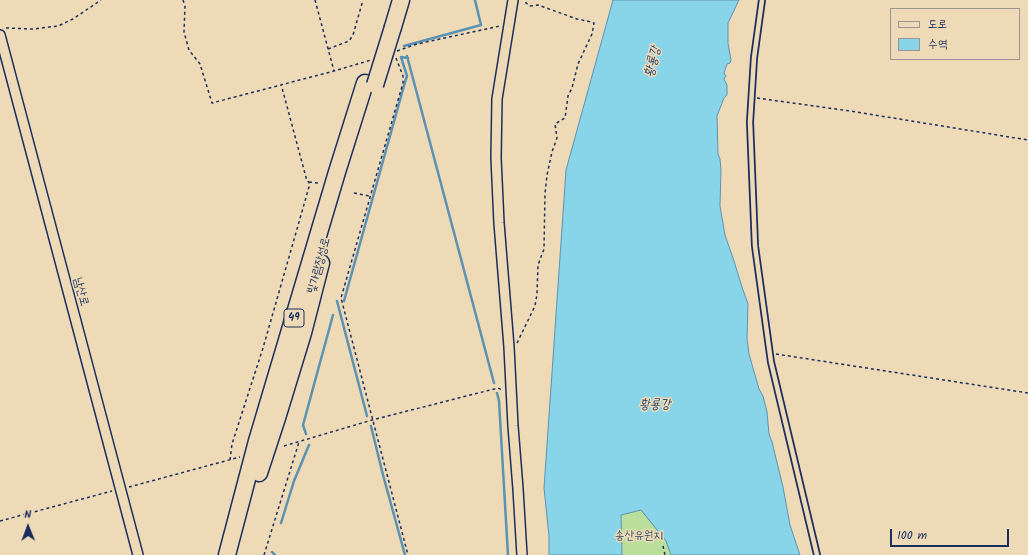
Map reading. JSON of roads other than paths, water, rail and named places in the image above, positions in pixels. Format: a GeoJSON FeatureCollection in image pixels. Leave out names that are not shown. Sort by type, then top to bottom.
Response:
{"type":"FeatureCollection","features":[{"type":"Feature","properties":{"kind":"highway","name":"빛가람장성로"},"geometry":{"type":"LineString","coordinates":[[388,27],[390,0]]}},
{"type":"Feature","properties":{"kind":"highway","name":"빛가람장성로"},"geometry":{"type":"LineString","coordinates":[[236,555],[258,476],[303,333],[370,84],[388,27],[401,0]]}},
{"type":"Feature","properties":{"kind":"highway","name":"빛가람장성로"},"geometry":{"type":"LineString","coordinates":[[227,555],[257,442],[335,179],[370,84]]}},
{"type":"Feature","properties":{"kind":"street"},"geometry":{"type":"LineString","coordinates":[[513,0],[497,100],[496,158],[499,223],[509,347],[522,555]]}},
{"type":"Feature","properties":{"kind":"street","name":"남산로"},"geometry":{"type":"LineString","coordinates":[[0,35],[138,555]]}},
{"type":"Feature","properties":{"kind":"lane"},"geometry":{"type":"LineString","coordinates":[[762,0],[754,58],[750,122],[755,246],[771,362],[817,555]]}},
{"type":"Feature","properties":{"kind":"water","name":"황룡강"},"geometry":{"type":"Polygon","coordinates":[[[613,0],[739,0],[728,23],[728,43],[731,60],[730,63],[727,64],[724,73],[726,76],[724,79],[727,85],[727,95],[724,98],[717,116],[718,154],[721,170],[720,206],[725,235],[748,304],[747,339],[749,354],[759,389],[763,396],[767,412],[769,434],[783,487],[790,525],[800,555],[671,555],[666,541],[641,510],[621,515],[622,555],[549,555],[549,536],[544,488],[566,170],[613,0]]]}},
{"type":"Feature","properties":{"kind":"waterway"},"geometry":{"type":"LineString","coordinates":[[404,46],[481,25],[475,0]]}},
{"type":"Feature","properties":{"kind":"waterway"},"geometry":{"type":"LineString","coordinates":[[407,56],[494,383]]}},
{"type":"Feature","properties":{"kind":"waterway"},"geometry":{"type":"LineString","coordinates":[[344,301],[407,76],[401,57],[408,58]]}},
{"type":"Feature","properties":{"kind":"waterway"},"geometry":{"type":"LineString","coordinates":[[337,301],[367,416]]}},
{"type":"Feature","properties":{"kind":"waterway"},"geometry":{"type":"LineString","coordinates":[[306,434],[303,425],[333,315]]}},
{"type":"Feature","properties":{"kind":"waterway"},"geometry":{"type":"LineString","coordinates":[[497,393],[499,401],[508,555]]}},
{"type":"Feature","properties":{"kind":"waterway"},"geometry":{"type":"LineString","coordinates":[[371,426],[405,555]]}},
{"type":"Feature","properties":{"kind":"waterway"},"geometry":{"type":"LineString","coordinates":[[281,523],[294,481],[309,445]]}},
{"type":"Feature","properties":{"kind":"waterway"},"geometry":{"type":"LineString","coordinates":[[272,552],[275,555]]}},
{"type":"Feature","properties":{"kind":"park label","name":"송산유원지"},"geometry":{"type":"Point","coordinates":[639,537]}}]}
